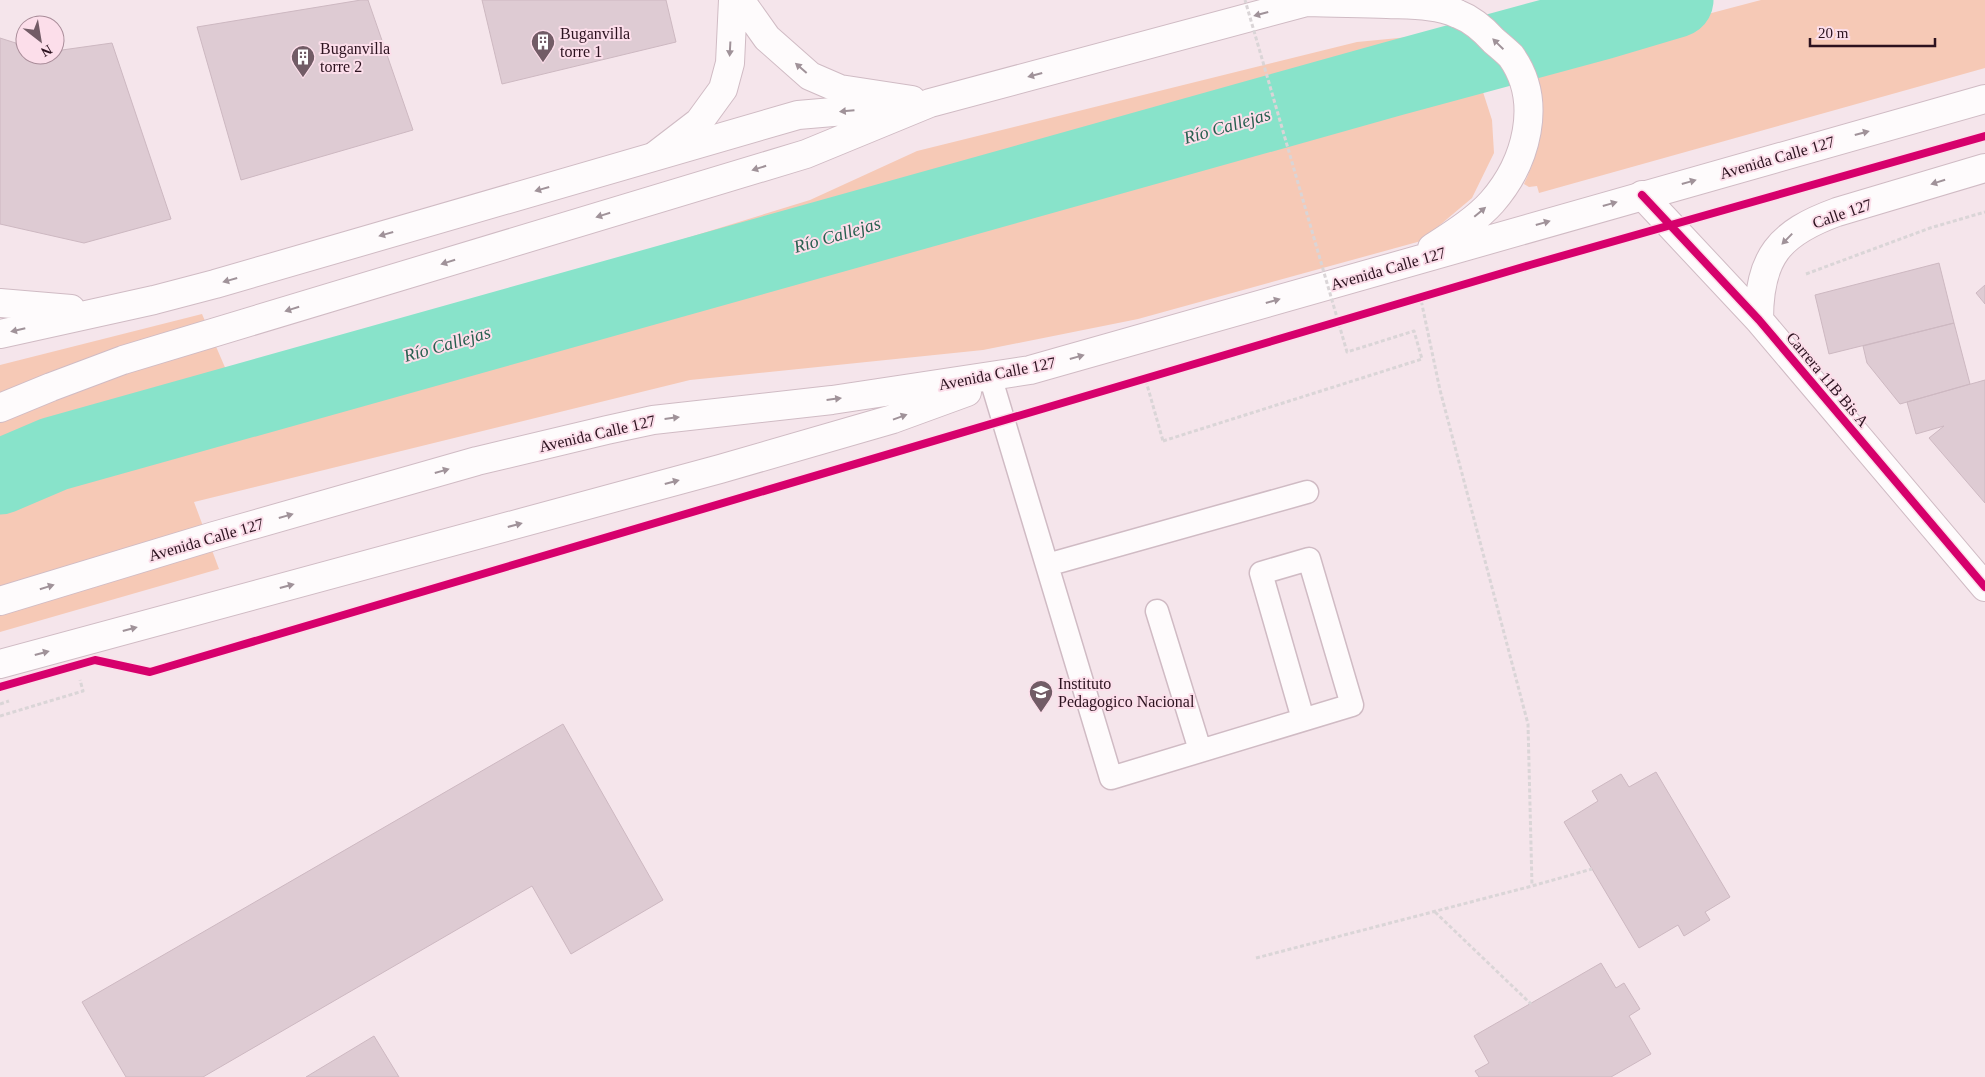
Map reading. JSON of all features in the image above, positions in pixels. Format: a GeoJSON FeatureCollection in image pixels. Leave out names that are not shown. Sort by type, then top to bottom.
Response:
{"type":"FeatureCollection","features":[{"type":"Feature","properties":{"kind":"main road"},"geometry":{"type":"LineString","coordinates":[[656,155],[699,122],[723,89],[730,63],[733,0]]}},
{"type":"Feature","properties":{"kind":"main road"},"geometry":{"type":"LineString","coordinates":[[740,0],[767,38],[810,76],[840,89],[930,103]]}},
{"type":"Feature","properties":{"kind":"main road"},"geometry":{"type":"LineString","coordinates":[[0,408],[123,360],[806,154],[930,103],[1311,1],[1435,7],[1458,14],[1487,33],[1511,56],[1524,84],[1529,110],[1526,139],[1514,170],[1492,202],[1460,230],[1412,262]]}},
{"type":"Feature","properties":{"kind":"main road","name":"Avenida Calle 127"},"geometry":{"type":"LineString","coordinates":[[0,601],[214,536],[477,461],[607,430],[653,420],[991,380],[1135,341],[1642,195],[1985,99]]}},
{"type":"Feature","properties":{"kind":"main road"},"geometry":{"type":"LineString","coordinates":[[0,334],[154,300],[215,284],[798,115],[930,103]]}},
{"type":"Feature","properties":{"kind":"main road","name":"Calle 127"},"geometry":{"type":"LineString","coordinates":[[1759,320],[1759,298],[1765,274],[1774,252],[1794,232],[1814,221],[1837,212],[1985,168]]}},
{"type":"Feature","properties":{"kind":"main road","name":"Carrera 11B Bis A"},"geometry":{"type":"LineString","coordinates":[[1642,195],[1759,320],[1985,587]]}},
{"type":"Feature","properties":{"kind":"main road"},"geometry":{"type":"LineString","coordinates":[[0,303],[100,311]]}},
{"type":"Feature","properties":{"kind":"main road"},"geometry":{"type":"LineString","coordinates":[[0,664],[720,469],[893,419],[991,380]]}},
{"type":"Feature","properties":{"kind":"lane"},"geometry":{"type":"LineString","coordinates":[[991,380],[1112,778],[1352,704],[1309,559],[1261,573],[1303,719]]}},
{"type":"Feature","properties":{"kind":"lane"},"geometry":{"type":"LineString","coordinates":[[1047,565],[1307,492]]}},
{"type":"Feature","properties":{"kind":"lane"},"geometry":{"type":"LineString","coordinates":[[1157,611],[1200,750]]}},
{"type":"Feature","properties":{"kind":"path"},"geometry":{"type":"LineString","coordinates":[[1135,341],[1163,441],[1422,359],[1414,332],[1347,352],[1245,0]]}},
{"type":"Feature","properties":{"kind":"path"},"geometry":{"type":"LineString","coordinates":[[1805,275],[1810,271],[1921,232],[1985,212]]}},
{"type":"Feature","properties":{"kind":"path"},"geometry":{"type":"LineString","coordinates":[[1412,262],[1443,400],[1528,724],[1532,886]]}},
{"type":"Feature","properties":{"kind":"path"},"geometry":{"type":"LineString","coordinates":[[1411,300],[1429,295]]}},
{"type":"Feature","properties":{"kind":"path"},"geometry":{"type":"LineString","coordinates":[[1326,326],[1344,320]]}},
{"type":"Feature","properties":{"kind":"path"},"geometry":{"type":"LineString","coordinates":[[1136,382],[1155,376]]}},
{"type":"Feature","properties":{"kind":"path"},"geometry":{"type":"LineString","coordinates":[[0,716],[83,691],[81,680],[72,683]]}},
{"type":"Feature","properties":{"kind":"path"},"geometry":{"type":"LineString","coordinates":[[0,704],[18,699]]}},
{"type":"Feature","properties":{"kind":"path"},"geometry":{"type":"LineString","coordinates":[[1256,958],[1592,869]]}},
{"type":"Feature","properties":{"kind":"path"},"geometry":{"type":"LineString","coordinates":[[1434,912],[1531,1004]]}},
{"type":"Feature","properties":{"kind":"shaded area"},"geometry":{"type":"Polygon","coordinates":[[[1761,0],[1985,0],[1985,68],[1539,193],[1537,186],[1529,187],[1524,184],[1537,152],[1543,118],[1541,94],[1533,60],[1761,0]]]}},
{"type":"Feature","properties":{"kind":"shaded area"},"geometry":{"type":"Polygon","coordinates":[[[1409,37],[1455,52],[1483,92],[1492,120],[1494,153],[1472,198],[1421,241],[1138,319],[983,350],[690,380],[194,502],[219,569],[0,632],[0,365],[202,314],[230,379],[810,200],[917,151],[1357,42],[1409,37]]]}},
{"type":"Feature","properties":{"kind":"building","name":"Buganvilla torre 2"},"geometry":{"type":"Polygon","coordinates":[[[368,0],[413,130],[241,180],[197,27],[368,0]]]}},
{"type":"Feature","properties":{"kind":"building","name":"Buganvilla torre 1"},"geometry":{"type":"Polygon","coordinates":[[[482,0],[666,0],[676,42],[502,84],[482,0]]]}},
{"type":"Feature","properties":{"kind":"building"},"geometry":{"type":"Polygon","coordinates":[[[0,38],[15,43],[15,65],[65,65],[65,50],[112,43],[171,219],[84,243],[0,224],[0,38]]]}},
{"type":"Feature","properties":{"kind":"building"},"geometry":{"type":"Polygon","coordinates":[[[1939,263],[1954,323],[1829,354],[1815,295],[1939,263]]]}},
{"type":"Feature","properties":{"kind":"building"},"geometry":{"type":"Polygon","coordinates":[[[1985,285],[1985,304],[1976,293],[1985,285]]]}},
{"type":"Feature","properties":{"kind":"building"},"geometry":{"type":"Polygon","coordinates":[[[1954,323],[1970,384],[1900,404],[1867,363],[1863,346],[1954,323]]]}},
{"type":"Feature","properties":{"kind":"building"},"geometry":{"type":"Polygon","coordinates":[[[1985,380],[1985,503],[1929,438],[1944,426],[1916,434],[1907,402],[1985,380]]]}},
{"type":"Feature","properties":{"kind":"building"},"geometry":{"type":"Polygon","coordinates":[[[563,724],[663,900],[571,954],[532,886],[203,1077],[126,1077],[82,1002],[563,724]]]}},
{"type":"Feature","properties":{"kind":"building"},"geometry":{"type":"Polygon","coordinates":[[[1656,772],[1730,897],[1705,912],[1710,920],[1684,936],[1678,925],[1639,948],[1564,822],[1598,801],[1592,791],[1621,774],[1629,787],[1656,772]]]}},
{"type":"Feature","properties":{"kind":"building"},"geometry":{"type":"Polygon","coordinates":[[[1601,963],[1616,988],[1624,983],[1640,1009],[1629,1016],[1651,1054],[1611,1077],[1479,1077],[1475,1071],[1489,1063],[1474,1036],[1601,963]]]}},
{"type":"Feature","properties":{"kind":"building"},"geometry":{"type":"Polygon","coordinates":[[[374,1036],[399,1077],[306,1077],[374,1036]]]}},
{"type":"Feature","properties":{"kind":"waterway","name":"Río Callejas"},"geometry":{"type":"LineString","coordinates":[[0,477],[54,454],[1676,0]]}},
{"type":"Feature","properties":{"kind":"cycle path"},"geometry":{"type":"LineString","coordinates":[[0,687],[95,660],[150,672],[1530,265],[1985,136]]}},
{"type":"Feature","properties":{"kind":"cycle path"},"geometry":{"type":"LineString","coordinates":[[1642,195],[1759,320],[1985,587]]}},
{"type":"Feature","properties":{"kind":"place","name":"Buganvilla torre 1"},"geometry":{"type":"Point","coordinates":[543,63]}},
{"type":"Feature","properties":{"kind":"place","name":"Buganvilla torre 2"},"geometry":{"type":"Point","coordinates":[303,78]}},
{"type":"Feature","properties":{"kind":"place","name":"Instituto Pedagogico Nacional"},"geometry":{"type":"Point","coordinates":[1041,713]}}]}
